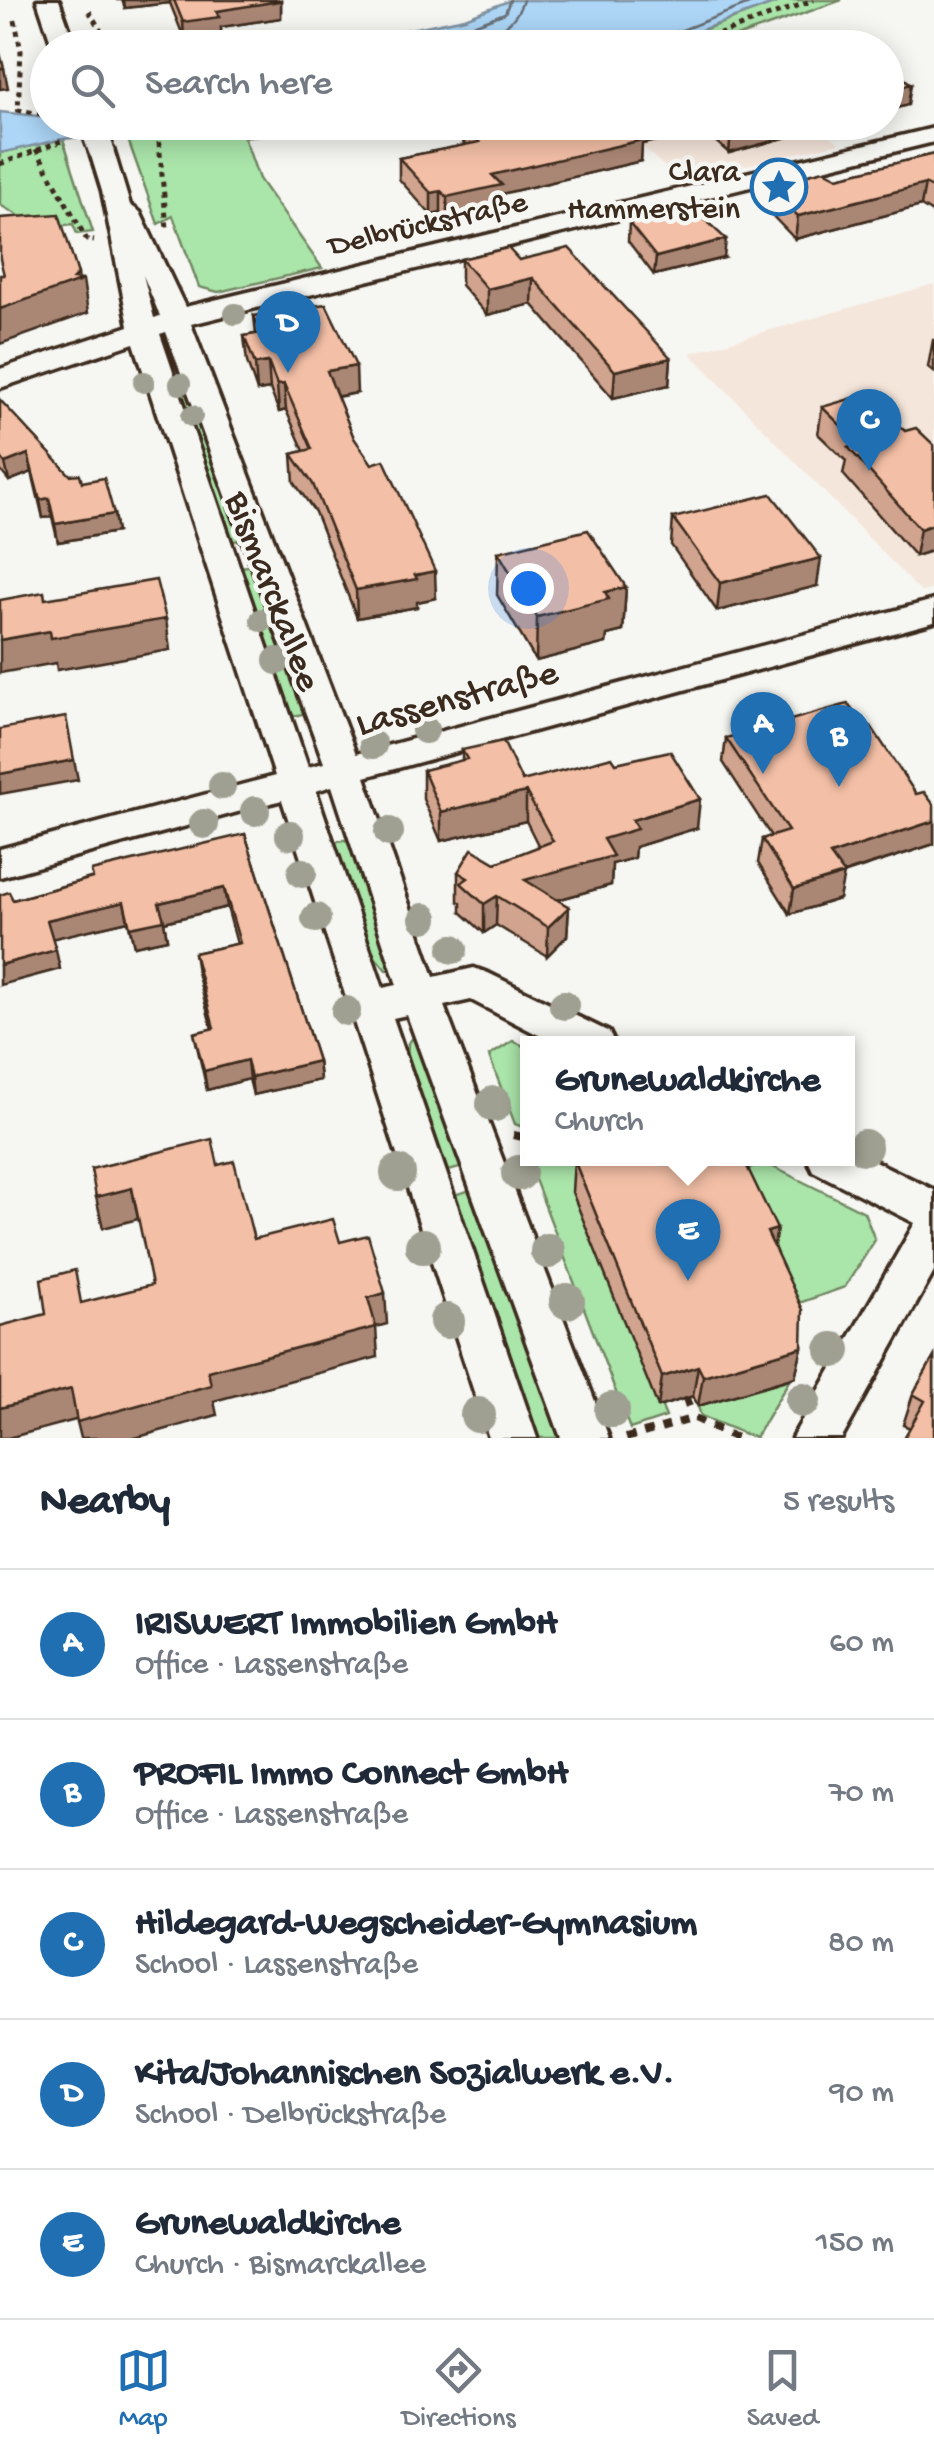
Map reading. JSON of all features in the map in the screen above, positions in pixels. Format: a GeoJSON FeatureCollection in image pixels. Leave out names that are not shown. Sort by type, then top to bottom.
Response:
{"type":"FeatureCollection","features":[{"type":"Feature","properties":{"kind":"street"},"geometry":{"type":"LineString","coordinates":[[48,0],[58,30]]}},
{"type":"Feature","properties":{"kind":"street","name":"Delbrückstraße"},"geometry":{"type":"LineString","coordinates":[[0,380],[158,325],[934,134]]}},
{"type":"Feature","properties":{"kind":"street","name":"Bismarckallee"},"geometry":{"type":"LineString","coordinates":[[98,140],[114,191],[122,245],[344,769],[420,995],[585,1438]]}},
{"type":"Feature","properties":{"kind":"street","name":"Bismarckallee"},"geometry":{"type":"LineString","coordinates":[[158,325],[292,783],[513,1438]]}},
{"type":"Feature","properties":{"kind":"street","name":"Lassenstraße"},"geometry":{"type":"LineString","coordinates":[[0,864],[934,611]]}},
{"type":"Feature","properties":{"kind":"street"},"geometry":{"type":"LineString","coordinates":[[369,1007],[474,984],[579,1036]]}},
{"type":"Feature","properties":{"kind":"street"},"geometry":{"type":"LineString","coordinates":[[844,1166],[934,1210]]}},
{"type":"Feature","properties":{"kind":"street"},"geometry":{"type":"LineString","coordinates":[[816,1438],[934,1230]]}},
{"type":"Feature","properties":{"kind":"path"},"geometry":{"type":"LineString","coordinates":[[731,30],[814,0]]}},
{"type":"Feature","properties":{"kind":"path"},"geometry":{"type":"LineString","coordinates":[[89,11],[101,30]]}},
{"type":"Feature","properties":{"kind":"path"},"geometry":{"type":"LineString","coordinates":[[15,20],[21,51],[18,110],[30,112]]}},
{"type":"Feature","properties":{"kind":"path"},"geometry":{"type":"LineString","coordinates":[[157,234],[170,226],[159,140]]}},
{"type":"Feature","properties":{"kind":"path"},"geometry":{"type":"LineString","coordinates":[[0,164],[62,141]]}},
{"type":"Feature","properties":{"kind":"path"},"geometry":{"type":"LineString","coordinates":[[36,150],[86,240],[100,242]]}},
{"type":"Feature","properties":{"kind":"path"},"geometry":{"type":"LineString","coordinates":[[626,1438],[695,1418],[736,1438]]}},
{"type":"Feature","properties":{"kind":"shaded area"},"geometry":{"type":"Polygon","coordinates":[[[635,140],[839,143],[680,181],[635,140]]]}},
{"type":"Feature","properties":{"kind":"shaded area"},"geometry":{"type":"Polygon","coordinates":[[[934,284],[934,589],[921,592],[690,353],[934,284]]]}},
{"type":"Feature","properties":{"kind":"green space"},"geometry":{"type":"Polygon","coordinates":[[[784,0],[842,0],[756,30],[703,30],[784,0]]]}},
{"type":"Feature","properties":{"kind":"green space"},"geometry":{"type":"Polygon","coordinates":[[[63,140],[93,232],[77,234],[73,224],[34,229],[32,223],[0,205],[0,153],[63,140]]]}},
{"type":"Feature","properties":{"kind":"green space"},"geometry":{"type":"Polygon","coordinates":[[[128,140],[245,140],[259,179],[322,268],[218,292],[199,287],[173,216],[158,224],[128,140]]]}},
{"type":"Feature","properties":{"kind":"green space"},"geometry":{"type":"Polygon","coordinates":[[[170,362],[176,364],[244,539],[229,542],[170,362]]]}},
{"type":"Feature","properties":{"kind":"green space"},"geometry":{"type":"Polygon","coordinates":[[[253,565],[306,713],[287,718],[236,568],[253,565]]]}},
{"type":"Feature","properties":{"kind":"green space"},"geometry":{"type":"Polygon","coordinates":[[[350,839],[394,969],[386,970],[370,951],[332,842],[350,839]]]}},
{"type":"Feature","properties":{"kind":"green space"},"geometry":{"type":"Polygon","coordinates":[[[417,1034],[467,1166],[445,1172],[407,1061],[408,1043],[417,1034]]]}},
{"type":"Feature","properties":{"kind":"green space"},"geometry":{"type":"Polygon","coordinates":[[[513,1041],[520,1044],[520,1126],[515,1124],[489,1056],[513,1041]]]}},
{"type":"Feature","properties":{"kind":"green space"},"geometry":{"type":"Polygon","coordinates":[[[530,1166],[590,1166],[573,1193],[666,1417],[630,1429],[530,1166]]]}},
{"type":"Feature","properties":{"kind":"green space"},"geometry":{"type":"Polygon","coordinates":[[[771,1166],[864,1212],[875,1240],[845,1287],[782,1309],[730,1174],[771,1166]]]}},
{"type":"Feature","properties":{"kind":"green space"},"geometry":{"type":"Polygon","coordinates":[[[475,1189],[562,1438],[535,1438],[453,1195],[475,1189]]]}},
{"type":"Feature","properties":{"kind":"green space"},"geometry":{"type":"Polygon","coordinates":[[[790,1379],[755,1438],[701,1416],[698,1406],[790,1379]]]}},
{"type":"Feature","properties":{"kind":"water"},"geometry":{"type":"Polygon","coordinates":[[[511,0],[784,0],[701,30],[406,30],[465,18],[511,0]]]}},
{"type":"Feature","properties":{"kind":"water"},"geometry":{"type":"Polygon","coordinates":[[[0,112],[30,115],[30,140],[58,140],[0,153],[0,112]]]}},
{"type":"Feature","properties":{"kind":"building"},"geometry":{"type":"Polygon","coordinates":[[[174,0],[280,1],[217,11],[220,17],[183,22],[174,0]]]}},
{"type":"Feature","properties":{"kind":"building"},"geometry":{"type":"Polygon","coordinates":[[[642,140],[492,175],[502,185],[447,197],[441,191],[431,193],[399,158],[480,142],[642,140]]]}},
{"type":"Feature","properties":{"kind":"building"},"geometry":{"type":"Polygon","coordinates":[[[934,154],[934,189],[925,184],[798,216],[766,185],[824,170],[838,177],[934,154]]]}},
{"type":"Feature","properties":{"kind":"building"},"geometry":{"type":"Polygon","coordinates":[[[689,209],[726,239],[656,257],[629,223],[689,209]]]}},
{"type":"Feature","properties":{"kind":"building"},"geometry":{"type":"Polygon","coordinates":[[[59,214],[78,274],[73,279],[83,280],[0,309],[0,275],[4,275],[0,218],[59,214]]]}},
{"type":"Feature","properties":{"kind":"building"},"geometry":{"type":"Polygon","coordinates":[[[508,248],[519,260],[569,248],[671,358],[615,371],[533,278],[487,289],[461,259],[508,248]]]}},
{"type":"Feature","properties":{"kind":"building"},"geometry":{"type":"Polygon","coordinates":[[[326,304],[356,366],[327,371],[354,438],[372,464],[384,460],[435,571],[415,575],[417,579],[356,590],[313,484],[292,454],[312,449],[284,384],[277,385],[268,362],[255,364],[244,336],[261,333],[254,316],[326,304]]]}},
{"type":"Feature","properties":{"kind":"building"},"geometry":{"type":"Polygon","coordinates":[[[864,395],[905,431],[916,428],[934,445],[934,524],[920,529],[848,447],[860,444],[822,407],[864,395]]]}},
{"type":"Feature","properties":{"kind":"building"},"geometry":{"type":"Polygon","coordinates":[[[0,400],[70,475],[80,474],[82,482],[104,478],[114,514],[55,524],[49,498],[40,500],[28,454],[5,463],[0,456],[0,400]]]}},
{"type":"Feature","properties":{"kind":"building"},"geometry":{"type":"Polygon","coordinates":[[[771,494],[821,558],[720,583],[673,518],[771,494]]]}},
{"type":"Feature","properties":{"kind":"building"},"geometry":{"type":"Polygon","coordinates":[[[588,530],[626,587],[605,592],[609,599],[537,617],[498,552],[588,530]]]}},
{"type":"Feature","properties":{"kind":"building"},"geometry":{"type":"Polygon","coordinates":[[[156,580],[166,619],[51,638],[50,631],[0,640],[0,600],[44,592],[45,599],[156,580]]]}},
{"type":"Feature","properties":{"kind":"building"},"geometry":{"type":"Polygon","coordinates":[[[848,704],[862,724],[871,726],[916,794],[924,792],[934,805],[934,821],[830,855],[844,874],[794,889],[762,839],[788,831],[726,738],[848,704]]]}},
{"type":"Feature","properties":{"kind":"building"},"geometry":{"type":"Polygon","coordinates":[[[66,717],[74,760],[0,774],[0,729],[66,717]]]}},
{"type":"Feature","properties":{"kind":"building"},"geometry":{"type":"Polygon","coordinates":[[[503,741],[522,781],[612,757],[616,763],[670,751],[700,799],[632,820],[637,829],[603,839],[613,856],[525,880],[569,907],[548,927],[497,896],[484,904],[461,883],[468,878],[458,872],[472,849],[496,863],[553,841],[526,792],[441,812],[423,770],[467,759],[462,750],[503,741]]]}},
{"type":"Feature","properties":{"kind":"building"},"geometry":{"type":"Polygon","coordinates":[[[245,834],[318,1061],[251,1077],[247,1060],[204,1071],[194,1033],[214,1028],[194,953],[240,943],[224,888],[159,903],[164,920],[130,927],[124,902],[47,920],[56,950],[0,965],[0,895],[9,892],[13,900],[93,878],[91,871],[245,834]]]}},
{"type":"Feature","properties":{"kind":"building"},"geometry":{"type":"Polygon","coordinates":[[[212,1139],[218,1165],[234,1161],[254,1239],[333,1219],[340,1242],[368,1235],[385,1293],[368,1298],[376,1327],[208,1371],[211,1385],[77,1422],[71,1389],[0,1408],[0,1326],[46,1314],[41,1279],[75,1270],[81,1303],[152,1285],[132,1188],[96,1197],[91,1169],[212,1139]]]}},
{"type":"Feature","properties":{"kind":"building"},"geometry":{"type":"Polygon","coordinates":[[[576,1166],[747,1166],[777,1229],[767,1232],[803,1310],[802,1347],[703,1376],[698,1366],[662,1377],[576,1166]]]}},
{"type":"Feature","properties":{"kind":"building"},"geometry":{"type":"Polygon","coordinates":[[[934,1357],[934,1438],[904,1438],[925,1401],[913,1394],[934,1357]]]}},
{"type":"Feature","properties":{"kind":"place","name":"Clara Hammerstein"},"geometry":{"type":"Point","coordinates":[779,187]}},
{"type":"Feature","properties":{"kind":"place","name":"Kita/Johannischen Sozialwerk e.V."},"geometry":{"type":"Point","coordinates":[288,373]}},
{"type":"Feature","properties":{"kind":"place","name":"Hildegard-Wegscheider-Gymnasium"},"geometry":{"type":"Point","coordinates":[869,471]}},
{"type":"Feature","properties":{"kind":"place","name":"IRISWERT Immobilien GmbH"},"geometry":{"type":"Point","coordinates":[763,774]}},
{"type":"Feature","properties":{"kind":"place","name":"PROFIL Immo Connect GmbH"},"geometry":{"type":"Point","coordinates":[839,787]}},
{"type":"Feature","properties":{"kind":"place","name":"Grunewaldkirche"},"geometry":{"type":"Point","coordinates":[688,1281]}}]}
